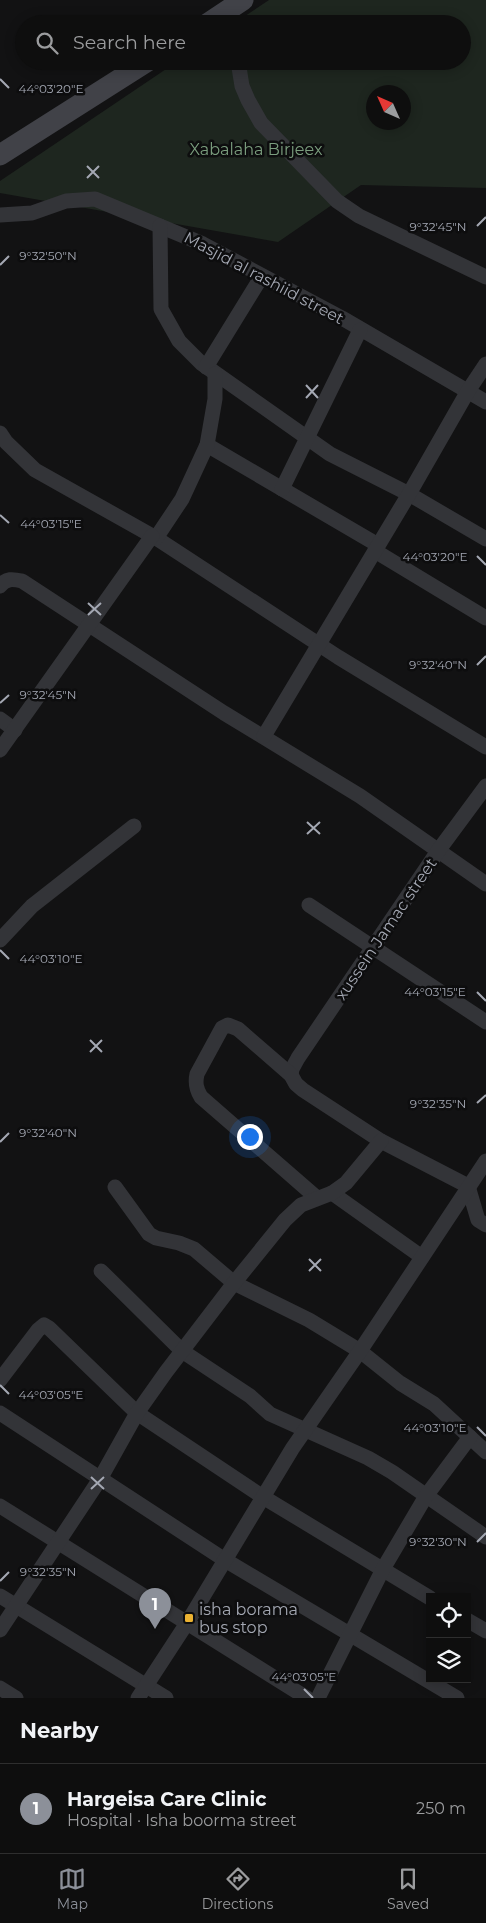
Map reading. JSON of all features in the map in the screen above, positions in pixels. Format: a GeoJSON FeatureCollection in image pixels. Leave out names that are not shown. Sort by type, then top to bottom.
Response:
{"type":"FeatureCollection","features":[{"type":"Feature","properties":{"kind":"main road"},"geometry":{"type":"LineString","coordinates":[[0,154],[134,70]]}},
{"type":"Feature","properties":{"kind":"street"},"geometry":{"type":"LineString","coordinates":[[239,70],[242,86],[261,123],[337,201],[358,216],[486,277]]}},
{"type":"Feature","properties":{"kind":"street","name":"Masjid al rashiid street"},"geometry":{"type":"LineString","coordinates":[[0,215],[32,214],[66,201],[95,199],[203,244],[325,309],[486,402]]}},
{"type":"Feature","properties":{"kind":"street"},"geometry":{"type":"LineString","coordinates":[[160,226],[161,309],[179,341],[211,371],[330,454],[409,494],[486,539]]}},
{"type":"Feature","properties":{"kind":"street"},"geometry":{"type":"LineString","coordinates":[[0,750],[182,499],[207,445],[215,400],[211,371],[262,276]]}},
{"type":"Feature","properties":{"kind":"street"},"geometry":{"type":"LineString","coordinates":[[282,489],[360,330]]}},
{"type":"Feature","properties":{"kind":"street"},"geometry":{"type":"LineString","coordinates":[[264,736],[409,494],[468,391],[486,364]]}},
{"type":"Feature","properties":{"kind":"street"},"geometry":{"type":"LineString","coordinates":[[0,433],[6,442],[35,470],[154,537],[320,644],[486,747]]}},
{"type":"Feature","properties":{"kind":"street"},"geometry":{"type":"LineString","coordinates":[[207,445],[282,489],[486,618]]}},
{"type":"Feature","properties":{"kind":"street"},"geometry":{"type":"LineString","coordinates":[[0,586],[4,581],[12,579],[22,581],[360,796],[486,884]]}},
{"type":"Feature","properties":{"kind":"street"},"geometry":{"type":"LineString","coordinates":[[0,720],[15,730]]}},
{"type":"Feature","properties":{"kind":"street","name":"xussein Jamac street"},"geometry":{"type":"LineString","coordinates":[[291,1075],[298,1058],[374,949],[438,851],[486,786]]}},
{"type":"Feature","properties":{"kind":"street"},"geometry":{"type":"LineString","coordinates":[[0,940],[32,906],[134,826]]}},
{"type":"Feature","properties":{"kind":"street"},"geometry":{"type":"LineString","coordinates":[[308,905],[486,1022]]}},
{"type":"Feature","properties":{"kind":"street"},"geometry":{"type":"LineString","coordinates":[[318,1198],[201,1097],[197,1091],[195,1082],[197,1074],[222,1028],[228,1025],[238,1029],[291,1075],[296,1084],[303,1090],[381,1141],[468,1186],[478,1220],[486,1225]]}},
{"type":"Feature","properties":{"kind":"street"},"geometry":{"type":"LineString","coordinates":[[0,1630],[100,1479],[137,1414],[234,1283],[290,1215],[301,1205],[332,1194],[346,1183],[381,1141]]}},
{"type":"Feature","properties":{"kind":"street"},"geometry":{"type":"LineString","coordinates":[[142,1692],[187,1623],[305,1430],[360,1351],[486,1161]]}},
{"type":"Feature","properties":{"kind":"street"},"geometry":{"type":"LineString","coordinates":[[115,1187],[150,1234],[156,1238],[179,1243],[194,1249],[234,1283],[309,1320],[360,1351],[400,1383],[434,1404],[486,1452]]}},
{"type":"Feature","properties":{"kind":"street"},"geometry":{"type":"LineString","coordinates":[[332,1194],[422,1257]]}},
{"type":"Feature","properties":{"kind":"street"},"geometry":{"type":"LineString","coordinates":[[101,1271],[182,1351],[250,1396],[270,1414],[368,1458],[392,1472],[486,1537]]}},
{"type":"Feature","properties":{"kind":"street"},"geometry":{"type":"LineString","coordinates":[[0,1380],[38,1330],[44,1325],[137,1414],[263,1497],[426,1596]]}},
{"type":"Feature","properties":{"kind":"street"},"geometry":{"type":"LineString","coordinates":[[0,1412],[225,1560],[457,1698]]}},
{"type":"Feature","properties":{"kind":"street"},"geometry":{"type":"LineString","coordinates":[[318,1698],[383,1569],[426,1496],[470,1437]]}},
{"type":"Feature","properties":{"kind":"street"},"geometry":{"type":"LineString","coordinates":[[0,1506],[307,1698]]}},
{"type":"Feature","properties":{"kind":"street"},"geometry":{"type":"LineString","coordinates":[[0,1596],[142,1692],[166,1698]]}},
{"type":"Feature","properties":{"kind":"street"},"geometry":{"type":"LineString","coordinates":[[471,1622],[486,1631]]}},
{"type":"Feature","properties":{"kind":"street"},"geometry":{"type":"LineString","coordinates":[[0,1688],[16,1698]]}},
{"type":"Feature","properties":{"kind":"green space","name":"Xabalaha Birjeex"},"geometry":{"type":"Polygon","coordinates":[[[269,0],[486,0],[486,188],[361,185],[278,242],[0,193],[0,181],[165,70],[471,70],[471,15],[246,15],[269,0]]]}},
{"type":"Feature","properties":{"kind":"place","name":"isha borama bus stop"},"geometry":{"type":"Point","coordinates":[189,1618]}},
{"type":"Feature","properties":{"kind":"place","name":"Hargeisa Care Clinic"},"geometry":{"type":"Point","coordinates":[155,1629]}}]}
